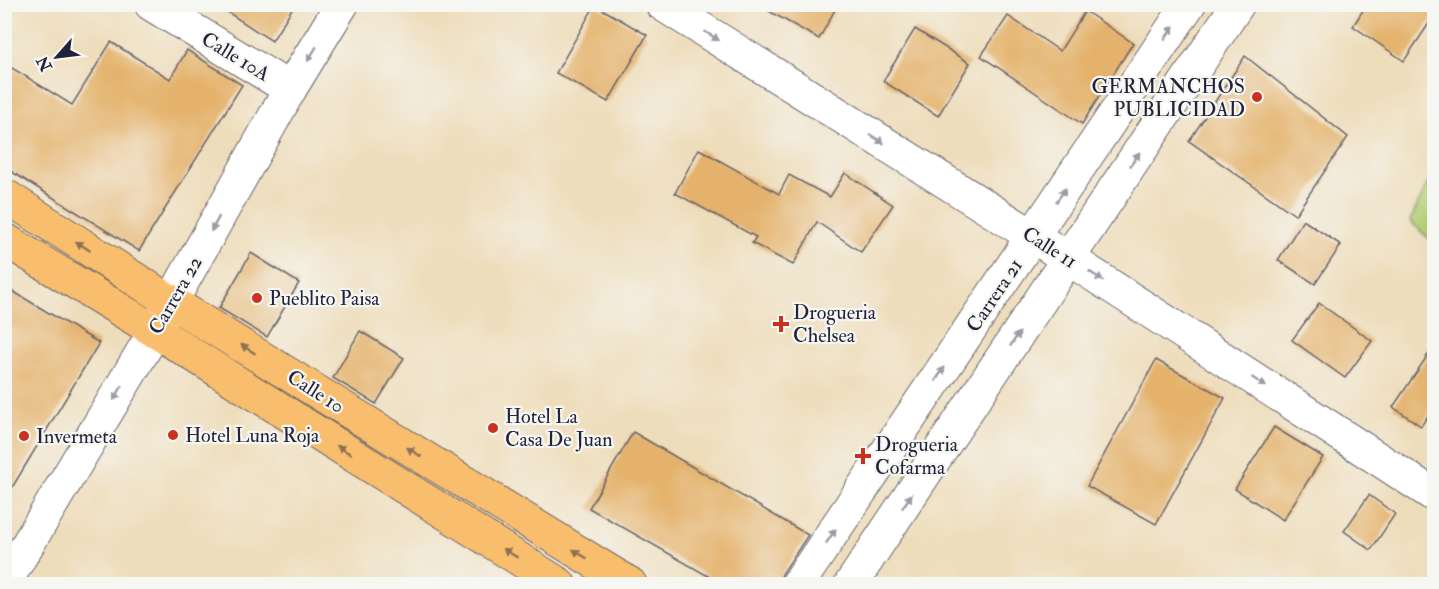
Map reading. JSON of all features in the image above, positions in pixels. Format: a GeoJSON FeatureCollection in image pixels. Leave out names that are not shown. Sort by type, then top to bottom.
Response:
{"type":"FeatureCollection","features":[{"type":"Feature","properties":{"kind":"main road","name":"Calle 10"},"geometry":{"type":"LineString","coordinates":[[4,195],[171,302],[630,585]]}},
{"type":"Feature","properties":{"kind":"main road","name":"Calle 10"},"geometry":{"type":"LineString","coordinates":[[4,239],[155,331],[559,585]]}},
{"type":"Feature","properties":{"kind":"street","name":"Calle 10A"},"geometry":{"type":"LineString","coordinates":[[151,4],[290,89]]}},
{"type":"Feature","properties":{"kind":"street","name":"Carrera 22"},"geometry":{"type":"LineString","coordinates":[[4,584],[155,331],[290,89],[342,4]]}},
{"type":"Feature","properties":{"kind":"street","name":"Calle 11"},"geometry":{"type":"LineString","coordinates":[[662,4],[1069,259],[1434,495]]}},
{"type":"Feature","properties":{"kind":"street","name":"Carrera 21"},"geometry":{"type":"LineString","coordinates":[[798,585],[1189,4]]}},
{"type":"Feature","properties":{"kind":"street"},"geometry":{"type":"LineString","coordinates":[[851,585],[1238,4]]}},
{"type":"Feature","properties":{"kind":"green space"},"geometry":{"type":"Polygon","coordinates":[[[1434,170],[1434,243],[1410,221],[1434,170]]]}},
{"type":"Feature","properties":{"kind":"building"},"geometry":{"type":"Polygon","coordinates":[[[215,4],[295,4],[272,41],[215,4]]]}},
{"type":"Feature","properties":{"kind":"building"},"geometry":{"type":"Polygon","coordinates":[[[756,4],[838,4],[819,39],[756,4]]]}},
{"type":"Feature","properties":{"kind":"building"},"geometry":{"type":"Polygon","coordinates":[[[1367,4],[1434,4],[1434,16],[1404,61],[1353,26],[1367,4]]]}},
{"type":"Feature","properties":{"kind":"building"},"geometry":{"type":"Polygon","coordinates":[[[595,5],[647,35],[608,102],[556,73],[595,5]]]}},
{"type":"Feature","properties":{"kind":"building"},"geometry":{"type":"Polygon","coordinates":[[[1085,11],[1133,43],[1082,124],[981,56],[1008,16],[1060,51],[1085,11]]]}},
{"type":"Feature","properties":{"kind":"building"},"geometry":{"type":"Polygon","coordinates":[[[915,29],[970,63],[938,116],[883,81],[915,29]]]}},
{"type":"Feature","properties":{"kind":"building"},"geometry":{"type":"Polygon","coordinates":[[[111,42],[170,79],[187,50],[242,85],[139,251],[4,167],[4,63],[72,105],[111,42]]]}},
{"type":"Feature","properties":{"kind":"building","name":"GERMANCHOS PUBLICIDAD"},"geometry":{"type":"Polygon","coordinates":[[[1245,56],[1348,137],[1295,215],[1189,141],[1245,56]]]}},
{"type":"Feature","properties":{"kind":"building"},"geometry":{"type":"Polygon","coordinates":[[[699,149],[779,194],[789,175],[830,197],[845,173],[893,205],[861,252],[817,222],[793,265],[752,243],[756,237],[675,193],[699,149]]]}},
{"type":"Feature","properties":{"kind":"building"},"geometry":{"type":"Polygon","coordinates":[[[1303,220],[1341,245],[1315,284],[1278,260],[1303,220]]]}},
{"type":"Feature","properties":{"kind":"building","name":"Pueblito Paisa"},"geometry":{"type":"Polygon","coordinates":[[[251,253],[299,283],[267,337],[219,308],[251,253]]]}},
{"type":"Feature","properties":{"kind":"building"},"geometry":{"type":"Polygon","coordinates":[[[4,286],[99,343],[4,501],[4,286]]]}},
{"type":"Feature","properties":{"kind":"building"},"geometry":{"type":"Polygon","coordinates":[[[1319,303],[1372,341],[1345,378],[1292,340],[1319,303]]]}},
{"type":"Feature","properties":{"kind":"building"},"geometry":{"type":"Polygon","coordinates":[[[360,331],[404,358],[376,404],[333,378],[360,331]]]}},
{"type":"Feature","properties":{"kind":"building"},"geometry":{"type":"Polygon","coordinates":[[[1434,346],[1434,407],[1421,426],[1393,407],[1434,346]]]}},
{"type":"Feature","properties":{"kind":"building"},"geometry":{"type":"Polygon","coordinates":[[[1156,360],[1225,398],[1156,524],[1087,486],[1156,360]]]}},
{"type":"Feature","properties":{"kind":"building"},"geometry":{"type":"Polygon","coordinates":[[[1274,427],[1323,457],[1283,520],[1235,489],[1274,427]]]}},
{"type":"Feature","properties":{"kind":"building"},"geometry":{"type":"Polygon","coordinates":[[[633,432],[808,535],[782,574],[779,584],[722,584],[589,508],[633,432]]]}},
{"type":"Feature","properties":{"kind":"building"},"geometry":{"type":"Polygon","coordinates":[[[1369,495],[1395,514],[1371,550],[1344,531],[1369,495]]]}},
{"type":"Feature","properties":{"kind":"place","name":"GERMANCHOS PUBLICIDAD"},"geometry":{"type":"Point","coordinates":[1257,97]}},
{"type":"Feature","properties":{"kind":"place","name":"Pueblito Paisa"},"geometry":{"type":"Point","coordinates":[257,298]}},
{"type":"Feature","properties":{"kind":"place","name":"Drogueria Chelsea"},"geometry":{"type":"Point","coordinates":[781,324]}},
{"type":"Feature","properties":{"kind":"place","name":"Hotel La Casa De Juan"},"geometry":{"type":"Point","coordinates":[493,428]}},
{"type":"Feature","properties":{"kind":"place","name":"Hotel Luna Roja"},"geometry":{"type":"Point","coordinates":[173,435]}},
{"type":"Feature","properties":{"kind":"place","name":"Invermeta"},"geometry":{"type":"Point","coordinates":[24,436]}},
{"type":"Feature","properties":{"kind":"place","name":"Drogueria Cofarma"},"geometry":{"type":"Point","coordinates":[863,456]}}]}
